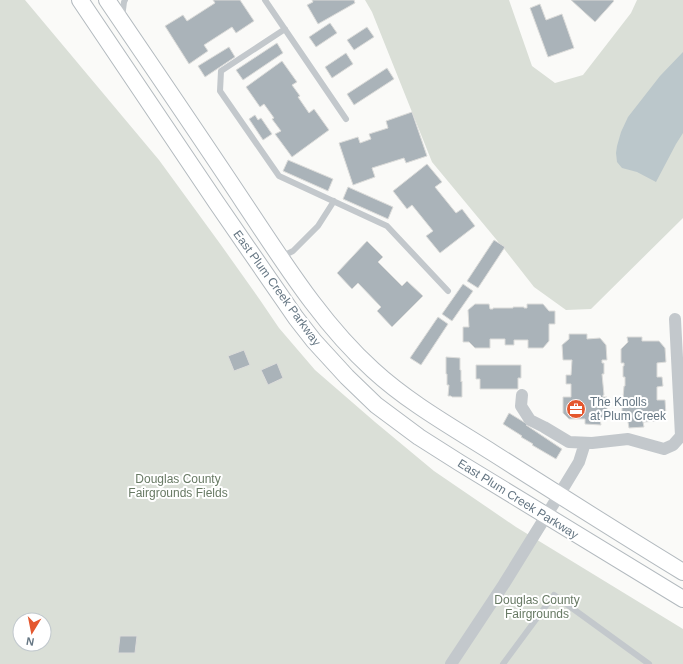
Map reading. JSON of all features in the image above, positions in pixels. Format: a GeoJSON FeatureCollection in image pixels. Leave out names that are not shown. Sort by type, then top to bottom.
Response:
{"type":"FeatureCollection","features":[{"type":"Feature","properties":{"kind":"main road","name":"East Plum Creek Parkway"},"geometry":{"type":"LineString","coordinates":[[80,0],[296,318],[333,362],[376,405],[419,437],[460,463],[683,599]]}},
{"type":"Feature","properties":{"kind":"main road","name":"East Plum Creek Parkway"},"geometry":{"type":"LineString","coordinates":[[107,0],[314,305],[349,347],[374,372],[434,416],[683,572]]}},
{"type":"Feature","properties":{"kind":"street"},"geometry":{"type":"LineString","coordinates":[[522,395],[521,406],[530,420],[569,442],[585,443],[628,439],[664,449],[673,445],[681,436],[675,320]]}},
{"type":"Feature","properties":{"kind":"street"},"geometry":{"type":"LineString","coordinates":[[452,664],[504,584],[579,462],[585,443]]}},
{"type":"Feature","properties":{"kind":"lane"},"geometry":{"type":"LineString","coordinates":[[121,21],[125,0]]}},
{"type":"Feature","properties":{"kind":"lane"},"geometry":{"type":"LineString","coordinates":[[265,0],[346,119]]}},
{"type":"Feature","properties":{"kind":"lane"},"geometry":{"type":"LineString","coordinates":[[285,29],[221,71],[220,91],[279,176],[387,226],[448,291]]}},
{"type":"Feature","properties":{"kind":"lane"},"geometry":{"type":"LineString","coordinates":[[281,258],[318,226],[334,201]]}},
{"type":"Feature","properties":{"kind":"lane"},"geometry":{"type":"LineString","coordinates":[[503,664],[554,595],[649,664]]}},
{"type":"Feature","properties":{"kind":"green space","name":"Douglas County Fairgrounds Fields"},"geometry":{"type":"Polygon","coordinates":[[[0,0],[25,0],[159,160],[279,328],[315,370],[434,471],[516,527],[683,629],[683,664],[0,664],[0,0]]]}},
{"type":"Feature","properties":{"kind":"green space"},"geometry":{"type":"Polygon","coordinates":[[[365,0],[509,0],[532,66],[555,83],[583,75],[631,13],[637,0],[683,0],[683,218],[591,309],[566,310],[534,287],[432,162],[372,12],[365,0]]]}},
{"type":"Feature","properties":{"kind":"shaded area"},"geometry":{"type":"Polygon","coordinates":[[[683,52],[683,133],[656,182],[637,172],[622,168],[617,162],[617,146],[621,132],[628,117],[660,76],[683,52]]]}},
{"type":"Feature","properties":{"kind":"building"},"geometry":{"type":"Polygon","coordinates":[[[213,0],[240,0],[254,21],[236,33],[232,27],[204,45],[208,51],[189,64],[165,26],[183,15],[187,21],[215,3],[213,0]]]}},
{"type":"Feature","properties":{"kind":"building"},"geometry":{"type":"Polygon","coordinates":[[[312,0],[354,0],[355,3],[318,24],[307,5],[313,2],[312,0]]]}},
{"type":"Feature","properties":{"kind":"building"},"geometry":{"type":"Polygon","coordinates":[[[571,0],[613,0],[614,1],[595,22],[571,0]]]}},
{"type":"Feature","properties":{"kind":"building"},"geometry":{"type":"Polygon","coordinates":[[[540,4],[546,20],[562,14],[574,48],[548,57],[530,8],[540,4]]]}},
{"type":"Feature","properties":{"kind":"building"},"geometry":{"type":"Polygon","coordinates":[[[330,23],[337,33],[316,47],[309,37],[330,23]]]}},
{"type":"Feature","properties":{"kind":"building"},"geometry":{"type":"Polygon","coordinates":[[[367,27],[374,37],[354,50],[347,40],[367,27]]]}},
{"type":"Feature","properties":{"kind":"building"},"geometry":{"type":"Polygon","coordinates":[[[277,43],[283,53],[243,80],[236,70],[277,43]]]}},
{"type":"Feature","properties":{"kind":"building"},"geometry":{"type":"Polygon","coordinates":[[[229,47],[235,57],[205,77],[198,66],[229,47]]]}},
{"type":"Feature","properties":{"kind":"building"},"geometry":{"type":"Polygon","coordinates":[[[346,53],[353,64],[332,78],[325,67],[346,53]]]}},
{"type":"Feature","properties":{"kind":"building"},"geometry":{"type":"Polygon","coordinates":[[[282,61],[297,82],[292,85],[300,96],[298,97],[309,113],[314,109],[329,130],[292,157],[275,134],[281,131],[272,119],[274,118],[264,104],[260,107],[246,87],[282,61]]]}},
{"type":"Feature","properties":{"kind":"building"},"geometry":{"type":"Polygon","coordinates":[[[387,68],[394,79],[354,105],[347,94],[387,68]]]}},
{"type":"Feature","properties":{"kind":"building"},"geometry":{"type":"Polygon","coordinates":[[[412,112],[427,156],[406,163],[404,158],[372,168],[375,177],[353,185],[339,143],[358,137],[360,143],[371,139],[369,134],[388,128],[386,121],[412,112]]]}},
{"type":"Feature","properties":{"kind":"building"},"geometry":{"type":"Polygon","coordinates":[[[255,115],[258,120],[261,118],[272,134],[263,140],[249,119],[255,115]]]}},
{"type":"Feature","properties":{"kind":"building"},"geometry":{"type":"Polygon","coordinates":[[[288,160],[333,179],[328,191],[283,171],[288,160]]]}},
{"type":"Feature","properties":{"kind":"building"},"geometry":{"type":"Polygon","coordinates":[[[427,164],[442,182],[435,187],[456,213],[462,209],[475,226],[440,253],[426,236],[433,231],[412,205],[407,209],[393,191],[427,164]]]}},
{"type":"Feature","properties":{"kind":"building"},"geometry":{"type":"Polygon","coordinates":[[[348,187],[393,207],[388,219],[343,199],[348,187]]]}},
{"type":"Feature","properties":{"kind":"building"},"geometry":{"type":"Polygon","coordinates":[[[494,240],[505,247],[478,288],[467,281],[494,240]]]}},
{"type":"Feature","properties":{"kind":"building"},"geometry":{"type":"Polygon","coordinates":[[[367,241],[383,257],[378,262],[402,286],[407,281],[423,296],[392,327],[377,311],[381,307],[358,283],[352,289],[337,273],[367,241]]]}},
{"type":"Feature","properties":{"kind":"building"},"geometry":{"type":"Polygon","coordinates":[[[463,284],[473,291],[452,321],[442,314],[463,284]]]}},
{"type":"Feature","properties":{"kind":"building"},"geometry":{"type":"Polygon","coordinates":[[[475,304],[489,304],[490,309],[493,309],[513,307],[527,308],[527,304],[543,304],[549,311],[555,311],[555,324],[549,324],[549,341],[543,348],[528,348],[528,340],[514,340],[514,345],[505,345],[505,339],[490,339],[490,348],[475,348],[469,342],[463,342],[463,327],[469,327],[468,310],[475,304]]]}},
{"type":"Feature","properties":{"kind":"building"},"geometry":{"type":"Polygon","coordinates":[[[438,317],[448,324],[421,365],[410,358],[438,317]]]}},
{"type":"Feature","properties":{"kind":"building"},"geometry":{"type":"Polygon","coordinates":[[[569,334],[587,334],[587,339],[600,338],[606,345],[607,360],[602,360],[602,363],[604,363],[604,374],[602,374],[603,397],[607,397],[607,413],[600,419],[601,425],[585,424],[585,419],[569,419],[563,413],[563,397],[571,397],[571,384],[566,384],[566,375],[571,375],[572,360],[563,360],[562,345],[569,339],[569,334]]]}},
{"type":"Feature","properties":{"kind":"building"},"geometry":{"type":"Polygon","coordinates":[[[627,337],[642,337],[642,341],[659,341],[665,348],[666,362],[657,363],[657,377],[662,377],[663,386],[657,387],[657,400],[665,400],[666,415],[659,421],[643,422],[644,427],[629,428],[628,422],[622,416],[622,401],[625,400],[625,398],[623,398],[625,377],[623,377],[624,363],[621,363],[621,349],[628,342],[627,337]]]}},
{"type":"Feature","properties":{"kind":"building"},"geometry":{"type":"Polygon","coordinates":[[[244,350],[250,365],[234,371],[228,356],[244,350]]]}},
{"type":"Feature","properties":{"kind":"building"},"geometry":{"type":"Polygon","coordinates":[[[446,357],[460,358],[462,397],[448,396],[449,385],[447,385],[446,357]]]}},
{"type":"Feature","properties":{"kind":"building"},"geometry":{"type":"Polygon","coordinates":[[[277,363],[283,378],[268,385],[261,370],[277,363]]]}},
{"type":"Feature","properties":{"kind":"building"},"geometry":{"type":"Polygon","coordinates":[[[476,365],[521,365],[521,378],[518,378],[518,389],[480,389],[480,379],[476,379],[476,365]]]}},
{"type":"Feature","properties":{"kind":"building"},"geometry":{"type":"Polygon","coordinates":[[[509,413],[562,449],[556,459],[532,445],[533,444],[521,437],[522,436],[503,424],[509,413]]]}},
{"type":"Feature","properties":{"kind":"building"},"geometry":{"type":"Polygon","coordinates":[[[120,636],[137,636],[135,653],[118,653],[120,636]]]}},
{"type":"Feature","properties":{"kind":"place","name":"The Knolls at Plum Creek"},"geometry":{"type":"Point","coordinates":[576,409]}},
{"type":"Feature","properties":{"kind":"park label","name":"Douglas County Fairgrounds"},"geometry":{"type":"Point","coordinates":[537,607]}}]}
